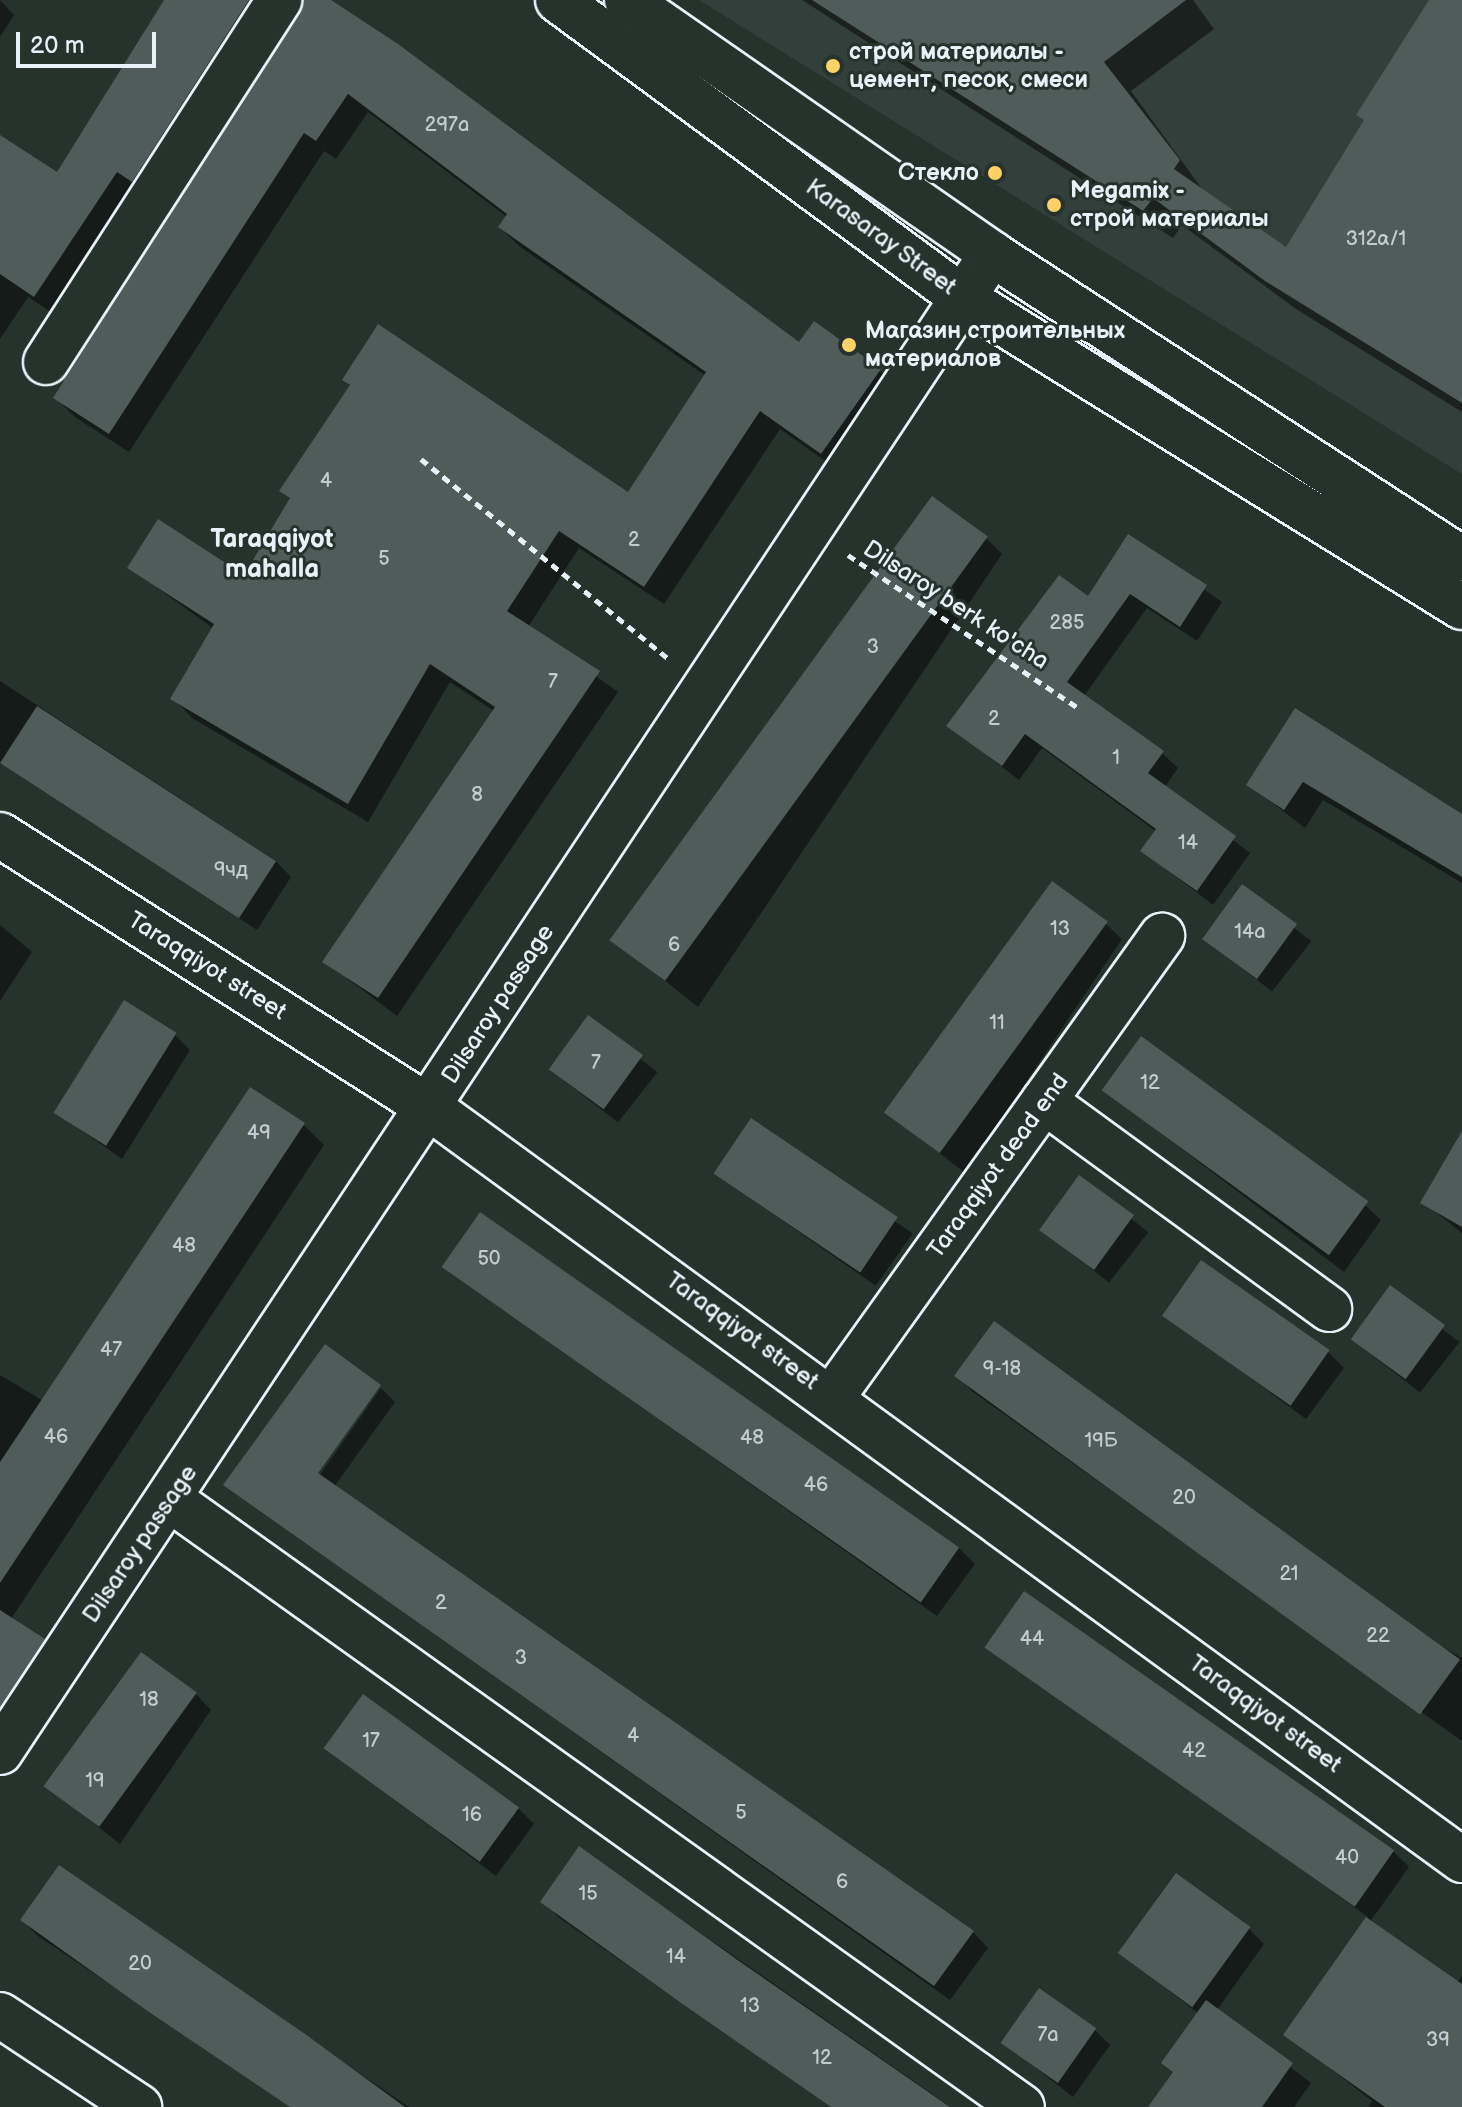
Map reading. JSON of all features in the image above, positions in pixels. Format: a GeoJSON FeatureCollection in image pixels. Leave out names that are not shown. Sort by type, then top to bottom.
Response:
{"type":"FeatureCollection","features":[{"type":"Feature","properties":{"kind":"street"},"geometry":{"type":"LineString","coordinates":[[46,362],[279,0]]}},
{"type":"Feature","properties":{"kind":"street","name":"Karasaray Street"},"geometry":{"type":"LineString","coordinates":[[558,0],[963,298],[1462,607]]}},
{"type":"Feature","properties":{"kind":"street","name":"Karasaray Street"},"geometry":{"type":"LineString","coordinates":[[627,0],[992,254],[1462,559]]}},
{"type":"Feature","properties":{"kind":"street","name":"Dilsaroy passage"},"geometry":{"type":"LineString","coordinates":[[0,1752],[171,1500],[992,254]]}},
{"type":"Feature","properties":{"kind":"street","name":"Taraqqiyot street"},"geometry":{"type":"LineString","coordinates":[[0,835],[430,1108],[833,1396],[1462,1860]]}},
{"type":"Feature","properties":{"kind":"street","name":"Taraqqiyot dead end"},"geometry":{"type":"LineString","coordinates":[[833,1396],[1162,936]]}},
{"type":"Feature","properties":{"kind":"street"},"geometry":{"type":"LineString","coordinates":[[1044,1101],[1329,1309]]}},
{"type":"Feature","properties":{"kind":"street"},"geometry":{"type":"LineString","coordinates":[[171,1500],[1022,2107]]}},
{"type":"Feature","properties":{"kind":"street"},"geometry":{"type":"LineString","coordinates":[[0,2015],[139,2107]]}},
{"type":"Feature","properties":{"kind":"path"},"geometry":{"type":"LineString","coordinates":[[421,459],[706,689]]}},
{"type":"Feature","properties":{"kind":"path","name":"Dilsaroy berk ko'cha"},"geometry":{"type":"LineString","coordinates":[[810,531],[1081,710]]}},
{"type":"Feature","properties":{"kind":"shaded area"},"geometry":{"type":"Polygon","coordinates":[[[699,0],[1462,0],[1462,474],[699,0]]]}},
{"type":"Feature","properties":{"kind":"building"},"geometry":{"type":"Polygon","coordinates":[[[164,0],[249,0],[132,182],[117,172],[34,297],[0,274],[0,135],[57,172],[164,0]]]}},
{"type":"Feature","properties":{"kind":"building"},"geometry":{"type":"Polygon","coordinates":[[[304,0],[331,0],[398,44],[799,342],[814,321],[881,369],[821,454],[760,411],[644,587],[559,531],[507,611],[600,671],[378,998],[322,962],[495,707],[430,664],[348,804],[170,699],[214,624],[127,568],[158,519],[244,575],[290,498],[279,491],[350,385],[342,380],[378,324],[628,492],[706,372],[498,227],[507,214],[348,94],[316,141],[304,133],[109,434],[53,398],[304,0]]]}},
{"type":"Feature","properties":{"kind":"building"},"geometry":{"type":"Polygon","coordinates":[[[812,0],[1186,0],[1104,62],[1180,160],[1174,169],[1286,247],[1364,120],[1356,115],[1429,0],[1462,0],[1462,403],[1265,281],[1153,198],[1143,211],[812,0]]]}},
{"type":"Feature","properties":{"kind":"building"},"geometry":{"type":"Polygon","coordinates":[[[932,496],[988,537],[665,981],[609,940],[932,496]]]}},
{"type":"Feature","properties":{"kind":"building"},"geometry":{"type":"Polygon","coordinates":[[[1128,534],[1207,585],[1180,627],[1130,594],[1067,682],[1164,751],[1148,773],[1236,836],[1197,891],[1140,851],[1156,829],[1025,734],[1002,766],[946,726],[1059,575],[1088,596],[1128,534]]]}},
{"type":"Feature","properties":{"kind":"building"},"geometry":{"type":"Polygon","coordinates":[[[37,706],[276,861],[239,918],[0,763],[37,706]]]}},
{"type":"Feature","properties":{"kind":"building"},"geometry":{"type":"Polygon","coordinates":[[[1295,708],[1462,814],[1462,877],[1303,782],[1284,810],[1246,785],[1295,708]]]}},
{"type":"Feature","properties":{"kind":"building"},"geometry":{"type":"Polygon","coordinates":[[[1052,881],[1108,922],[940,1153],[884,1112],[1052,881]]]}},
{"type":"Feature","properties":{"kind":"building"},"geometry":{"type":"Polygon","coordinates":[[[1242,884],[1297,924],[1257,979],[1202,939],[1242,884]]]}},
{"type":"Feature","properties":{"kind":"building"},"geometry":{"type":"Polygon","coordinates":[[[124,1000],[177,1033],[106,1146],[54,1113],[124,1000]]]}},
{"type":"Feature","properties":{"kind":"building"},"geometry":{"type":"Polygon","coordinates":[[[588,1015],[643,1055],[604,1109],[549,1069],[588,1015]]]}},
{"type":"Feature","properties":{"kind":"building"},"geometry":{"type":"Polygon","coordinates":[[[1141,1036],[1368,1201],[1329,1255],[1102,1090],[1141,1036]]]}},
{"type":"Feature","properties":{"kind":"building"},"geometry":{"type":"Polygon","coordinates":[[[250,1087],[305,1123],[0,1583],[0,1462],[250,1087]]]}},
{"type":"Feature","properties":{"kind":"building"},"geometry":{"type":"Polygon","coordinates":[[[751,1118],[898,1217],[860,1273],[714,1174],[751,1118]]]}},
{"type":"Feature","properties":{"kind":"building"},"geometry":{"type":"Polygon","coordinates":[[[1462,1131],[1462,1227],[1420,1203],[1462,1131]]]}},
{"type":"Feature","properties":{"kind":"building"},"geometry":{"type":"Polygon","coordinates":[[[1079,1175],[1134,1215],[1094,1270],[1039,1230],[1079,1175]]]}},
{"type":"Feature","properties":{"kind":"building"},"geometry":{"type":"Polygon","coordinates":[[[480,1212],[959,1548],[921,1602],[442,1267],[480,1212]]]}},
{"type":"Feature","properties":{"kind":"building"},"geometry":{"type":"Polygon","coordinates":[[[1201,1260],[1330,1350],[1291,1406],[1162,1316],[1201,1260]]]}},
{"type":"Feature","properties":{"kind":"building"},"geometry":{"type":"Polygon","coordinates":[[[1390,1285],[1445,1325],[1406,1379],[1351,1339],[1390,1285]]]}},
{"type":"Feature","properties":{"kind":"building"},"geometry":{"type":"Polygon","coordinates":[[[994,1321],[1460,1660],[1420,1715],[954,1376],[994,1321]]]}},
{"type":"Feature","properties":{"kind":"building"},"geometry":{"type":"Polygon","coordinates":[[[325,1344],[381,1385],[318,1473],[974,1931],[934,1986],[223,1485],[325,1344]]]}},
{"type":"Feature","properties":{"kind":"building"},"geometry":{"type":"Polygon","coordinates":[[[1024,1591],[1394,1850],[1355,1907],[984,1648],[1024,1591]]]}},
{"type":"Feature","properties":{"kind":"building"},"geometry":{"type":"Polygon","coordinates":[[[0,1610],[45,1639],[0,1707],[0,1610]]]}},
{"type":"Feature","properties":{"kind":"building"},"geometry":{"type":"Polygon","coordinates":[[[141,1652],[197,1693],[99,1827],[43,1786],[141,1652]]]}},
{"type":"Feature","properties":{"kind":"building"},"geometry":{"type":"Polygon","coordinates":[[[363,1694],[519,1807],[480,1862],[324,1748],[363,1694]]]}},
{"type":"Feature","properties":{"kind":"building"},"geometry":{"type":"Polygon","coordinates":[[[579,1846],[950,2107],[831,2107],[684,2005],[540,1902],[579,1846]]]}},
{"type":"Feature","properties":{"kind":"building"},"geometry":{"type":"Polygon","coordinates":[[[59,1865],[305,2034],[405,2107],[290,2107],[149,2012],[20,1920],[59,1865]]]}},
{"type":"Feature","properties":{"kind":"building"},"geometry":{"type":"Polygon","coordinates":[[[1176,1873],[1250,1927],[1192,2007],[1118,1953],[1176,1873]]]}},
{"type":"Feature","properties":{"kind":"building"},"geometry":{"type":"Polygon","coordinates":[[[1366,1917],[1462,1984],[1462,2107],[1385,2107],[1283,2035],[1366,1917]]]}},
{"type":"Feature","properties":{"kind":"building"},"geometry":{"type":"Polygon","coordinates":[[[1039,1988],[1096,2028],[1058,2083],[1001,2043],[1039,1988]]]}},
{"type":"Feature","properties":{"kind":"building"},"geometry":{"type":"Polygon","coordinates":[[[1206,2000],[1293,2063],[1262,2107],[1148,2107],[1173,2072],[1161,2063],[1206,2000]]]}},
{"type":"Feature","properties":{"kind":"place","name":"строй материалы - цемент, песок, смеси"},"geometry":{"type":"Point","coordinates":[833,66]}},
{"type":"Feature","properties":{"kind":"place","name":"Стекло"},"geometry":{"type":"Point","coordinates":[995,173]}},
{"type":"Feature","properties":{"kind":"place","name":"Megamix - строй материалы"},"geometry":{"type":"Point","coordinates":[1054,205]}},
{"type":"Feature","properties":{"kind":"place","name":"Магазин строительных материалов"},"geometry":{"type":"Point","coordinates":[849,345]}},
{"type":"Feature","properties":{"kind":"district","name":"Taraqqiyot mahalla"},"geometry":{"type":"Point","coordinates":[272,555]}}]}
